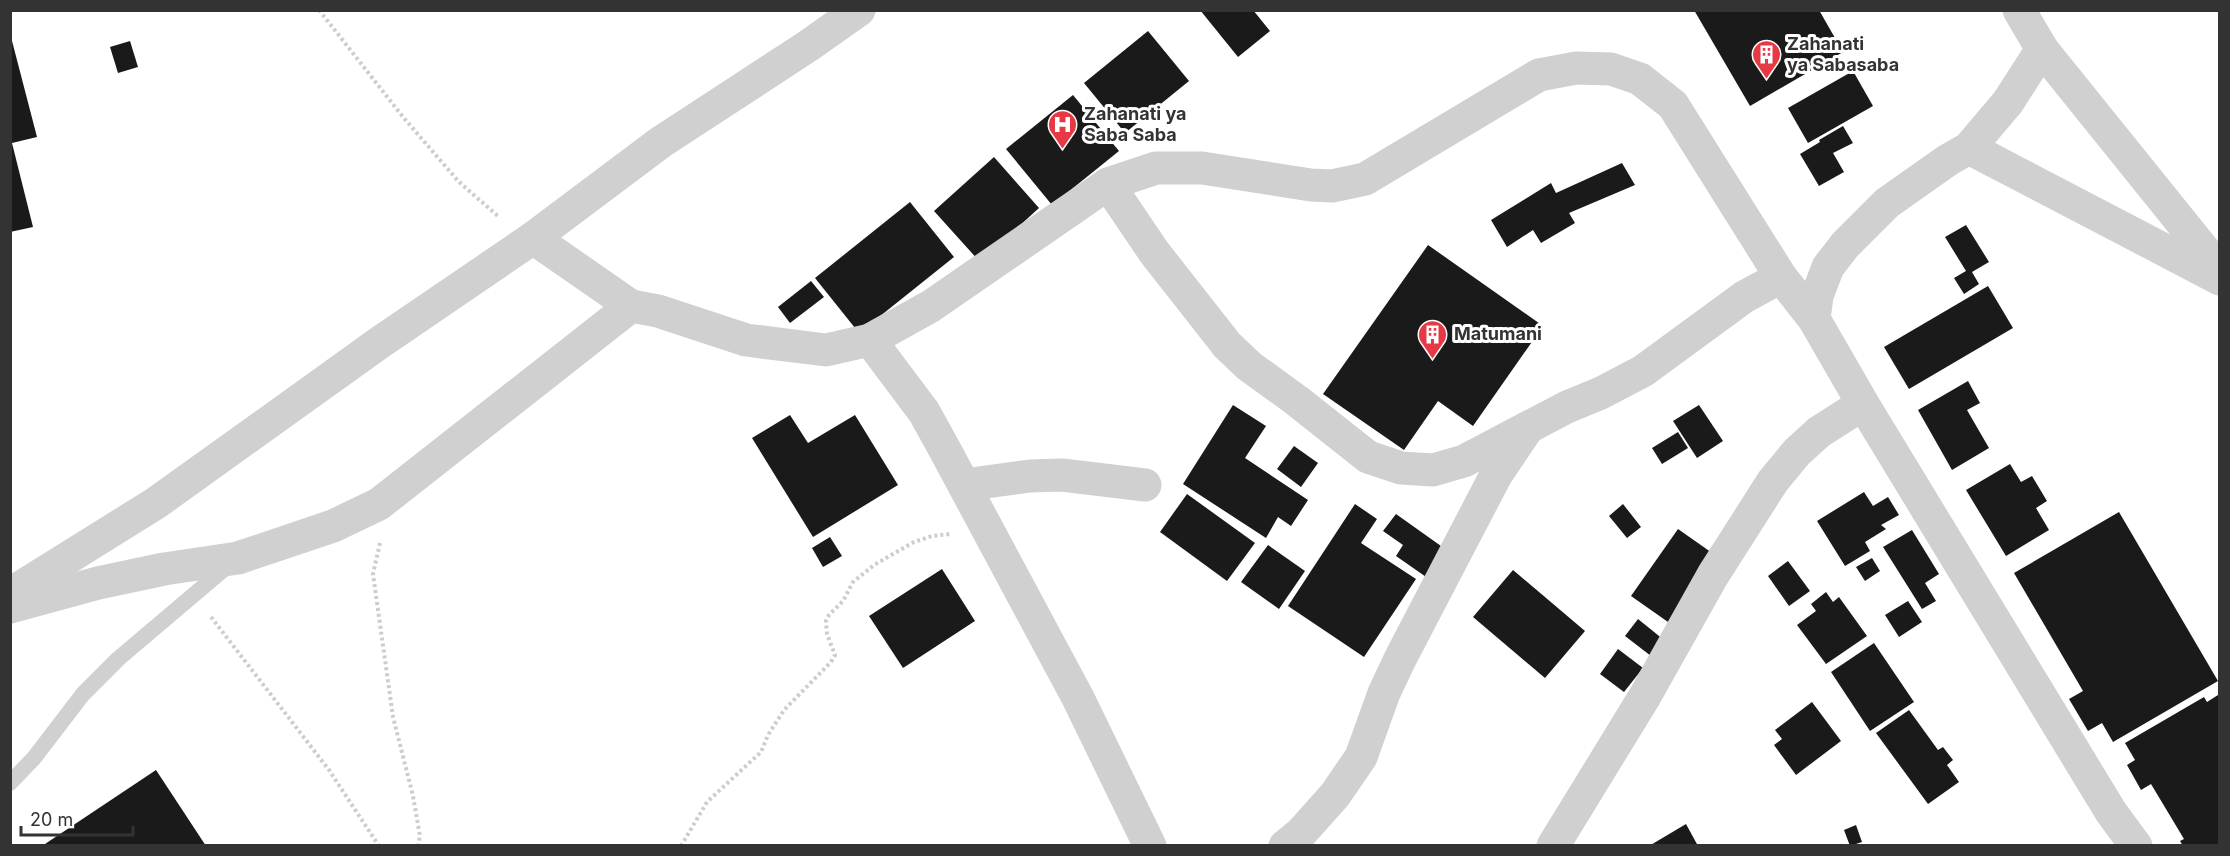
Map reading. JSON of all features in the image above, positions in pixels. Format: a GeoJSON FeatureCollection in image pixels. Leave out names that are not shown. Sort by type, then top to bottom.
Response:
{"type":"FeatureCollection","features":[{"type":"Feature","properties":{"kind":"street"},"geometry":{"type":"LineString","coordinates":[[10,594],[156,503],[379,343],[533,238],[661,142],[859,10]]}},
{"type":"Feature","properties":{"kind":"street"},"geometry":{"type":"LineString","coordinates":[[2019,10],[2042,49],[2220,270]]}},
{"type":"Feature","properties":{"kind":"street"},"geometry":{"type":"LineString","coordinates":[[1814,319],[1817,296],[1828,267],[1845,245],[1887,203],[1969,147],[2008,102],[2042,49]]}},
{"type":"Feature","properties":{"kind":"street"},"geometry":{"type":"LineString","coordinates":[[533,238],[631,306],[658,311],[746,340],[826,350],[870,340],[931,306],[1108,184],[1156,168],[1202,168],[1311,185],[1332,186],[1365,179],[1539,75],[1576,68],[1611,69],[1640,79],[1673,105],[1781,276],[1814,319],[1863,404],[2111,812],[2136,846]]}},
{"type":"Feature","properties":{"kind":"street"},"geometry":{"type":"LineString","coordinates":[[1969,147],[2220,279]]}},
{"type":"Feature","properties":{"kind":"street"},"geometry":{"type":"LineString","coordinates":[[1108,184],[1154,252],[1227,345],[1250,366],[1368,457],[1401,468],[1433,470],[1464,461],[1567,407],[1601,393],[1643,370],[1744,297],[1781,276]]}},
{"type":"Feature","properties":{"kind":"street"},"geometry":{"type":"LineString","coordinates":[[10,607],[98,583],[164,569],[238,558],[333,526],[379,504],[631,306]]}},
{"type":"Feature","properties":{"kind":"street"},"geometry":{"type":"LineString","coordinates":[[870,340],[924,412],[1078,698],[1150,846]]}},
{"type":"Feature","properties":{"kind":"street"},"geometry":{"type":"LineString","coordinates":[[1553,846],[1645,696],[1713,575],[1773,481],[1797,452],[1818,432],[1863,404]]}},
{"type":"Feature","properties":{"kind":"street"},"geometry":{"type":"LineString","coordinates":[[1285,846],[1301,833],[1335,795],[1361,757],[1384,693],[1400,658],[1496,475],[1528,428]]}},
{"type":"Feature","properties":{"kind":"street"},"geometry":{"type":"LineString","coordinates":[[964,485],[1030,476],[1062,475],[1145,485]]}},
{"type":"Feature","properties":{"kind":"lane"},"geometry":{"type":"LineString","coordinates":[[10,783],[34,758],[82,694],[118,659],[238,558]]}},
{"type":"Feature","properties":{"kind":"path"},"geometry":{"type":"LineString","coordinates":[[319,10],[403,117],[459,182],[494,214],[533,238]]}},
{"type":"Feature","properties":{"kind":"path"},"geometry":{"type":"LineString","coordinates":[[393,492],[373,574],[393,717],[413,796],[420,836],[418,846]]}},
{"type":"Feature","properties":{"kind":"path"},"geometry":{"type":"LineString","coordinates":[[681,846],[707,802],[761,752],[784,710],[831,662],[835,655],[827,634],[826,621],[843,601],[853,582],[882,560],[914,542],[932,536],[987,530]]}},
{"type":"Feature","properties":{"kind":"path"},"geometry":{"type":"LineString","coordinates":[[194,597],[222,629],[306,740],[380,846]]}},
{"type":"Feature","properties":{"kind":"building"},"geometry":{"type":"Polygon","coordinates":[[[1200,10],[1253,10],[1270,31],[1238,57],[1200,10]]]}},
{"type":"Feature","properties":{"kind":"building","name":"Zahanati ya Sabasaba"},"geometry":{"type":"Polygon","coordinates":[[[1694,10],[1819,10],[1843,52],[1750,106],[1694,10]]]}},
{"type":"Feature","properties":{"kind":"building"},"geometry":{"type":"Polygon","coordinates":[[[1148,31],[1189,81],[1125,133],[1084,83],[1148,31]]]}},
{"type":"Feature","properties":{"kind":"building"},"geometry":{"type":"Polygon","coordinates":[[[11,37],[37,137],[12,143],[33,227],[10,232],[11,37]]]}},
{"type":"Feature","properties":{"kind":"building"},"geometry":{"type":"Polygon","coordinates":[[[130,41],[138,67],[118,73],[110,47],[130,41]]]}},
{"type":"Feature","properties":{"kind":"building"},"geometry":{"type":"Polygon","coordinates":[[[1853,71],[1873,106],[1808,143],[1788,108],[1853,71]]]}},
{"type":"Feature","properties":{"kind":"building","name":"Zahanati ya Saba Saba"},"geometry":{"type":"Polygon","coordinates":[[[1073,95],[1119,151],[1052,205],[1006,149],[1073,95]]]}},
{"type":"Feature","properties":{"kind":"building"},"geometry":{"type":"Polygon","coordinates":[[[1843,126],[1853,143],[1833,153],[1844,172],[1819,186],[1800,154],[1843,126]]]}},
{"type":"Feature","properties":{"kind":"building"},"geometry":{"type":"Polygon","coordinates":[[[994,157],[1039,208],[980,262],[934,211],[994,157]]]}},
{"type":"Feature","properties":{"kind":"building"},"geometry":{"type":"Polygon","coordinates":[[[1622,163],[1635,185],[1569,213],[1575,223],[1541,243],[1533,230],[1507,247],[1491,220],[1551,183],[1556,193],[1622,163]]]}},
{"type":"Feature","properties":{"kind":"building"},"geometry":{"type":"Polygon","coordinates":[[[910,202],[954,257],[859,333],[815,278],[910,202]]]}},
{"type":"Feature","properties":{"kind":"building"},"geometry":{"type":"Polygon","coordinates":[[[1966,225],[1989,262],[1972,272],[1979,284],[1964,294],[1954,278],[1966,271],[1945,237],[1966,225]]]}},
{"type":"Feature","properties":{"kind":"building","name":"Matumani"},"geometry":{"type":"Polygon","coordinates":[[[1428,245],[1543,326],[1473,426],[1438,401],[1404,450],[1323,394],[1428,245]]]}},
{"type":"Feature","properties":{"kind":"building"},"geometry":{"type":"Polygon","coordinates":[[[811,281],[824,297],[790,323],[778,307],[811,281]]]}},
{"type":"Feature","properties":{"kind":"building"},"geometry":{"type":"Polygon","coordinates":[[[1988,286],[2013,328],[1909,389],[1884,347],[1988,286]]]}},
{"type":"Feature","properties":{"kind":"building"},"geometry":{"type":"Polygon","coordinates":[[[1968,381],[1980,403],[1967,410],[1989,448],[1952,470],[1918,410],[1968,381]]]}},
{"type":"Feature","properties":{"kind":"building"},"geometry":{"type":"Polygon","coordinates":[[[1233,405],[1266,426],[1245,458],[1308,500],[1291,526],[1278,517],[1266,538],[1183,484],[1233,405]]]}},
{"type":"Feature","properties":{"kind":"building"},"geometry":{"type":"Polygon","coordinates":[[[1699,405],[1723,441],[1697,458],[1673,421],[1699,405]]]}},
{"type":"Feature","properties":{"kind":"building"},"geometry":{"type":"Polygon","coordinates":[[[790,415],[808,443],[855,415],[898,485],[813,537],[752,438],[790,415]]]}},
{"type":"Feature","properties":{"kind":"building"},"geometry":{"type":"Polygon","coordinates":[[[1678,432],[1688,448],[1662,464],[1652,448],[1678,432]]]}},
{"type":"Feature","properties":{"kind":"building"},"geometry":{"type":"Polygon","coordinates":[[[1294,446],[1318,463],[1301,487],[1277,469],[1294,446]]]}},
{"type":"Feature","properties":{"kind":"building"},"geometry":{"type":"Polygon","coordinates":[[[2010,464],[2021,482],[2032,476],[2047,501],[2036,508],[2049,530],[2006,556],[1966,490],[2010,464]]]}},
{"type":"Feature","properties":{"kind":"building"},"geometry":{"type":"Polygon","coordinates":[[[1864,492],[1873,506],[1888,497],[1899,515],[1881,525],[1886,529],[1865,542],[1870,551],[1845,566],[1817,521],[1864,492]]]}},
{"type":"Feature","properties":{"kind":"building"},"geometry":{"type":"Polygon","coordinates":[[[1187,494],[1255,543],[1227,581],[1160,532],[1187,494]]]}},
{"type":"Feature","properties":{"kind":"building"},"geometry":{"type":"Polygon","coordinates":[[[1355,504],[1377,519],[1361,543],[1416,579],[1364,657],[1288,606],[1355,504]]]}},
{"type":"Feature","properties":{"kind":"building"},"geometry":{"type":"Polygon","coordinates":[[[1623,504],[1641,527],[1627,538],[1609,516],[1623,504]]]}},
{"type":"Feature","properties":{"kind":"building"},"geometry":{"type":"Polygon","coordinates":[[[2119,512],[2218,681],[2113,742],[2102,723],[2088,731],[2069,699],[2083,691],[2014,573],[2119,512]]]}},
{"type":"Feature","properties":{"kind":"building"},"geometry":{"type":"Polygon","coordinates":[[[1396,514],[1448,551],[1429,579],[1396,556],[1403,545],[1383,531],[1396,514]]]}},
{"type":"Feature","properties":{"kind":"building"},"geometry":{"type":"Polygon","coordinates":[[[1678,529],[1715,555],[1668,622],[1631,596],[1678,529]]]}},
{"type":"Feature","properties":{"kind":"building"},"geometry":{"type":"Polygon","coordinates":[[[1912,530],[1939,574],[1925,583],[1936,601],[1922,609],[1883,547],[1912,530]]]}},
{"type":"Feature","properties":{"kind":"building"},"geometry":{"type":"Polygon","coordinates":[[[830,537],[842,556],[823,567],[812,548],[830,537]]]}},
{"type":"Feature","properties":{"kind":"building"},"geometry":{"type":"Polygon","coordinates":[[[1268,545],[1305,571],[1279,609],[1241,582],[1268,545]]]}},
{"type":"Feature","properties":{"kind":"building"},"geometry":{"type":"Polygon","coordinates":[[[1872,558],[1880,571],[1865,581],[1856,567],[1872,558]]]}},
{"type":"Feature","properties":{"kind":"building"},"geometry":{"type":"Polygon","coordinates":[[[1788,561],[1810,591],[1789,606],[1768,576],[1788,561]]]}},
{"type":"Feature","properties":{"kind":"building"},"geometry":{"type":"Polygon","coordinates":[[[942,569],[975,621],[903,668],[869,616],[942,569]]]}},
{"type":"Feature","properties":{"kind":"building"},"geometry":{"type":"Polygon","coordinates":[[[1513,570],[1585,631],[1545,678],[1473,617],[1513,570]]]}},
{"type":"Feature","properties":{"kind":"building"},"geometry":{"type":"Polygon","coordinates":[[[1826,592],[1833,602],[1839,597],[1867,636],[1826,664],[1797,625],[1816,611],[1811,604],[1826,592]]]}},
{"type":"Feature","properties":{"kind":"building"},"geometry":{"type":"Polygon","coordinates":[[[1908,601],[1922,622],[1899,637],[1885,615],[1908,601]]]}},
{"type":"Feature","properties":{"kind":"building"},"geometry":{"type":"Polygon","coordinates":[[[1638,619],[1664,640],[1651,656],[1625,636],[1638,619]]]}},
{"type":"Feature","properties":{"kind":"building"},"geometry":{"type":"Polygon","coordinates":[[[1874,643],[1914,702],[1870,731],[1831,672],[1874,643]]]}},
{"type":"Feature","properties":{"kind":"building"},"geometry":{"type":"Polygon","coordinates":[[[1618,649],[1643,668],[1624,692],[1600,674],[1618,649]]]}},
{"type":"Feature","properties":{"kind":"building"},"geometry":{"type":"Polygon","coordinates":[[[2218,695],[2220,846],[2183,846],[2180,841],[2184,839],[2151,784],[2141,790],[2127,765],[2135,760],[2125,743],[2204,697],[2207,702],[2218,695]]]}},
{"type":"Feature","properties":{"kind":"building"},"geometry":{"type":"Polygon","coordinates":[[[1812,702],[1841,741],[1796,775],[1774,745],[1782,739],[1775,730],[1812,702]]]}},
{"type":"Feature","properties":{"kind":"building"},"geometry":{"type":"Polygon","coordinates":[[[1909,710],[1938,750],[1943,747],[1953,760],[1947,765],[1959,782],[1928,804],[1876,733],[1909,710]]]}},
{"type":"Feature","properties":{"kind":"building"},"geometry":{"type":"Polygon","coordinates":[[[156,770],[206,846],[42,846],[156,770]]]}},
{"type":"Feature","properties":{"kind":"building"},"geometry":{"type":"Polygon","coordinates":[[[1686,824],[1698,846],[1649,846],[1686,824]]]}},
{"type":"Feature","properties":{"kind":"building"},"geometry":{"type":"Polygon","coordinates":[[[1856,825],[1862,842],[1850,846],[1844,830],[1856,825]]]}},
{"type":"Feature","properties":{"kind":"place","name":"Zahanati ya Sabasaba"},"geometry":{"type":"Point","coordinates":[1766,80]}},
{"type":"Feature","properties":{"kind":"place","name":"Zahanati ya Saba Saba"},"geometry":{"type":"Point","coordinates":[1063,150]}},
{"type":"Feature","properties":{"kind":"place","name":"Matumani"},"geometry":{"type":"Point","coordinates":[1433,360]}}]}
